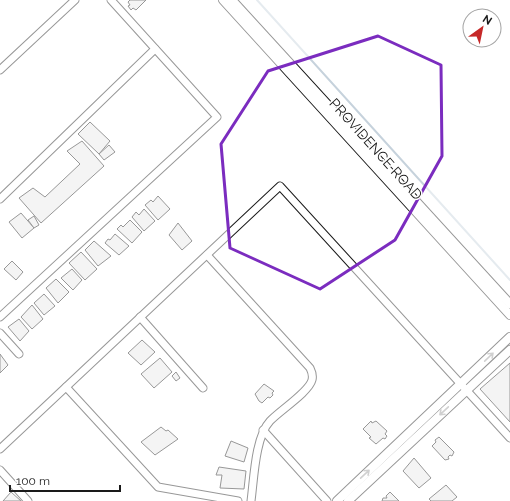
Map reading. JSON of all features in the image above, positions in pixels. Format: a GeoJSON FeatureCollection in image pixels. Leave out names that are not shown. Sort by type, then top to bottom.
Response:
{"type":"FeatureCollection","features":[{"type":"Feature","properties":{"kind":"street"},"geometry":{"type":"LineString","coordinates":[[0,70],[75,0]]}},
{"type":"Feature","properties":{"kind":"street"},"geometry":{"type":"LineString","coordinates":[[0,317],[217,117],[111,0]]}},
{"type":"Feature","properties":{"kind":"street","name":"PROVIDENCE ROAD"},"geometry":{"type":"LineString","coordinates":[[223,0],[510,315]]}},
{"type":"Feature","properties":{"kind":"street","name":"PROVIDENCE ROAD"},"geometry":{"type":"LineString","coordinates":[[232,0],[510,304]]}},
{"type":"Feature","properties":{"kind":"street"},"geometry":{"type":"LineString","coordinates":[[0,199],[155,49]]}},
{"type":"Feature","properties":{"kind":"street"},"geometry":{"type":"LineString","coordinates":[[0,449],[280,186],[510,438]]}},
{"type":"Feature","properties":{"kind":"street"},"geometry":{"type":"LineString","coordinates":[[207,255],[310,368],[312,375],[312,382],[305,390],[270,421],[263,430],[251,501]]}},
{"type":"Feature","properties":{"kind":"street"},"geometry":{"type":"LineString","coordinates":[[140,317],[203,388]]}},
{"type":"Feature","properties":{"kind":"street"},"geometry":{"type":"LineString","coordinates":[[0,333],[19,354]]}},
{"type":"Feature","properties":{"kind":"street"},"geometry":{"type":"LineString","coordinates":[[348,501],[463,387],[510,336]]}},
{"type":"Feature","properties":{"kind":"street"},"geometry":{"type":"LineString","coordinates":[[336,501],[463,387],[510,350]]}},
{"type":"Feature","properties":{"kind":"street"},"geometry":{"type":"LineString","coordinates":[[66,387],[158,488],[238,501]]}},
{"type":"Feature","properties":{"kind":"street"},"geometry":{"type":"LineString","coordinates":[[263,430],[327,501]]}},
{"type":"Feature","properties":{"kind":"street"},"geometry":{"type":"LineString","coordinates":[[0,470],[28,501]]}},
{"type":"Feature","properties":{"kind":"highlighted area"},"geometry":{"type":"Polygon","coordinates":[[[378,36],[441,65],[442,156],[395,240],[320,289],[230,248],[221,144],[268,71],[378,36]]]}},
{"type":"Feature","properties":{"kind":"building"},"geometry":{"type":"Polygon","coordinates":[[[130,0],[146,0],[136,10],[133,8],[131,10],[128,6],[130,5],[128,2],[130,0]]]}},
{"type":"Feature","properties":{"kind":"building"},"geometry":{"type":"Polygon","coordinates":[[[90,122],[110,141],[99,154],[78,134],[90,122]]]}},
{"type":"Feature","properties":{"kind":"building"},"geometry":{"type":"Polygon","coordinates":[[[82,141],[104,166],[41,223],[19,198],[33,188],[45,197],[80,164],[67,151],[82,141]]]}},
{"type":"Feature","properties":{"kind":"building"},"geometry":{"type":"Polygon","coordinates":[[[109,145],[115,152],[104,160],[99,154],[109,145]]]}},
{"type":"Feature","properties":{"kind":"building"},"geometry":{"type":"Polygon","coordinates":[[[158,196],[170,209],[158,220],[145,205],[151,200],[153,202],[158,196]]]}},
{"type":"Feature","properties":{"kind":"building"},"geometry":{"type":"Polygon","coordinates":[[[144,209],[155,221],[144,231],[132,217],[136,212],[139,215],[144,209]]]}},
{"type":"Feature","properties":{"kind":"building"},"geometry":{"type":"Polygon","coordinates":[[[21,213],[34,228],[22,238],[9,222],[21,213]]]}},
{"type":"Feature","properties":{"kind":"building"},"geometry":{"type":"Polygon","coordinates":[[[34,216],[39,225],[34,228],[28,220],[34,216]]]}},
{"type":"Feature","properties":{"kind":"building"},"geometry":{"type":"Polygon","coordinates":[[[130,220],[142,232],[132,243],[117,229],[121,225],[123,227],[130,220]]]}},
{"type":"Feature","properties":{"kind":"building"},"geometry":{"type":"Polygon","coordinates":[[[178,223],[192,241],[182,250],[169,235],[178,223]]]}},
{"type":"Feature","properties":{"kind":"building"},"geometry":{"type":"Polygon","coordinates":[[[115,234],[129,246],[119,255],[105,243],[115,234]]]}},
{"type":"Feature","properties":{"kind":"building"},"geometry":{"type":"Polygon","coordinates":[[[94,241],[111,256],[98,266],[85,250],[94,241]]]}},
{"type":"Feature","properties":{"kind":"building"},"geometry":{"type":"Polygon","coordinates":[[[81,252],[97,269],[85,280],[69,263],[81,252]]]}},
{"type":"Feature","properties":{"kind":"building"},"geometry":{"type":"Polygon","coordinates":[[[12,261],[23,272],[16,280],[4,269],[12,261]]]}},
{"type":"Feature","properties":{"kind":"building"},"geometry":{"type":"Polygon","coordinates":[[[72,269],[82,280],[73,290],[61,278],[72,269]]]}},
{"type":"Feature","properties":{"kind":"building"},"geometry":{"type":"Polygon","coordinates":[[[56,279],[69,292],[58,303],[46,288],[56,279]]]}},
{"type":"Feature","properties":{"kind":"building"},"geometry":{"type":"Polygon","coordinates":[[[44,294],[55,306],[44,315],[34,303],[44,294]]]}},
{"type":"Feature","properties":{"kind":"building"},"geometry":{"type":"Polygon","coordinates":[[[32,305],[43,319],[32,329],[21,317],[32,305]]]}},
{"type":"Feature","properties":{"kind":"building"},"geometry":{"type":"Polygon","coordinates":[[[19,319],[29,331],[20,341],[8,327],[19,319]]]}},
{"type":"Feature","properties":{"kind":"building"},"geometry":{"type":"Polygon","coordinates":[[[142,340],[155,352],[141,365],[128,353],[142,340]]]}},
{"type":"Feature","properties":{"kind":"building"},"geometry":{"type":"Polygon","coordinates":[[[0,354],[8,365],[0,373],[0,354]]]}},
{"type":"Feature","properties":{"kind":"building"},"geometry":{"type":"Polygon","coordinates":[[[160,358],[172,372],[154,388],[141,374],[160,358]]]}},
{"type":"Feature","properties":{"kind":"building"},"geometry":{"type":"Polygon","coordinates":[[[510,363],[510,422],[480,389],[510,363]]]}},
{"type":"Feature","properties":{"kind":"building"},"geometry":{"type":"Polygon","coordinates":[[[176,372],[180,378],[176,381],[172,376],[176,372]]]}},
{"type":"Feature","properties":{"kind":"building"},"geometry":{"type":"Polygon","coordinates":[[[264,384],[274,391],[270,398],[268,397],[262,403],[255,394],[264,384]]]}},
{"type":"Feature","properties":{"kind":"building"},"geometry":{"type":"Polygon","coordinates":[[[371,421],[372,423],[376,421],[387,431],[385,434],[387,436],[385,439],[383,438],[376,444],[369,438],[371,437],[363,429],[371,421]]]}},
{"type":"Feature","properties":{"kind":"building"},"geometry":{"type":"Polygon","coordinates":[[[161,427],[166,431],[168,430],[178,439],[155,455],[141,442],[161,427]]]}},
{"type":"Feature","properties":{"kind":"building"},"geometry":{"type":"Polygon","coordinates":[[[439,437],[454,452],[452,456],[450,455],[448,457],[449,459],[445,460],[432,446],[436,442],[435,440],[439,437]]]}},
{"type":"Feature","properties":{"kind":"building"},"geometry":{"type":"Polygon","coordinates":[[[231,441],[248,448],[244,462],[225,456],[231,441]]]}},
{"type":"Feature","properties":{"kind":"building"},"geometry":{"type":"Polygon","coordinates":[[[414,458],[431,478],[419,488],[403,471],[414,458]]]}},
{"type":"Feature","properties":{"kind":"building"},"geometry":{"type":"Polygon","coordinates":[[[219,467],[246,471],[244,489],[220,488],[222,475],[216,475],[219,467]]]}},
{"type":"Feature","properties":{"kind":"building"},"geometry":{"type":"Polygon","coordinates":[[[446,485],[457,497],[452,501],[431,501],[429,499],[446,485]]]}},
{"type":"Feature","properties":{"kind":"building"},"geometry":{"type":"Polygon","coordinates":[[[11,492],[21,501],[3,501],[11,492]]]}},
{"type":"Feature","properties":{"kind":"building"},"geometry":{"type":"Polygon","coordinates":[[[390,492],[399,501],[382,501],[383,498],[387,498],[386,496],[390,492]]]}},
{"type":"Feature","properties":{"kind":"waterway"},"geometry":{"type":"LineString","coordinates":[[257,0],[510,280]]}}]}
